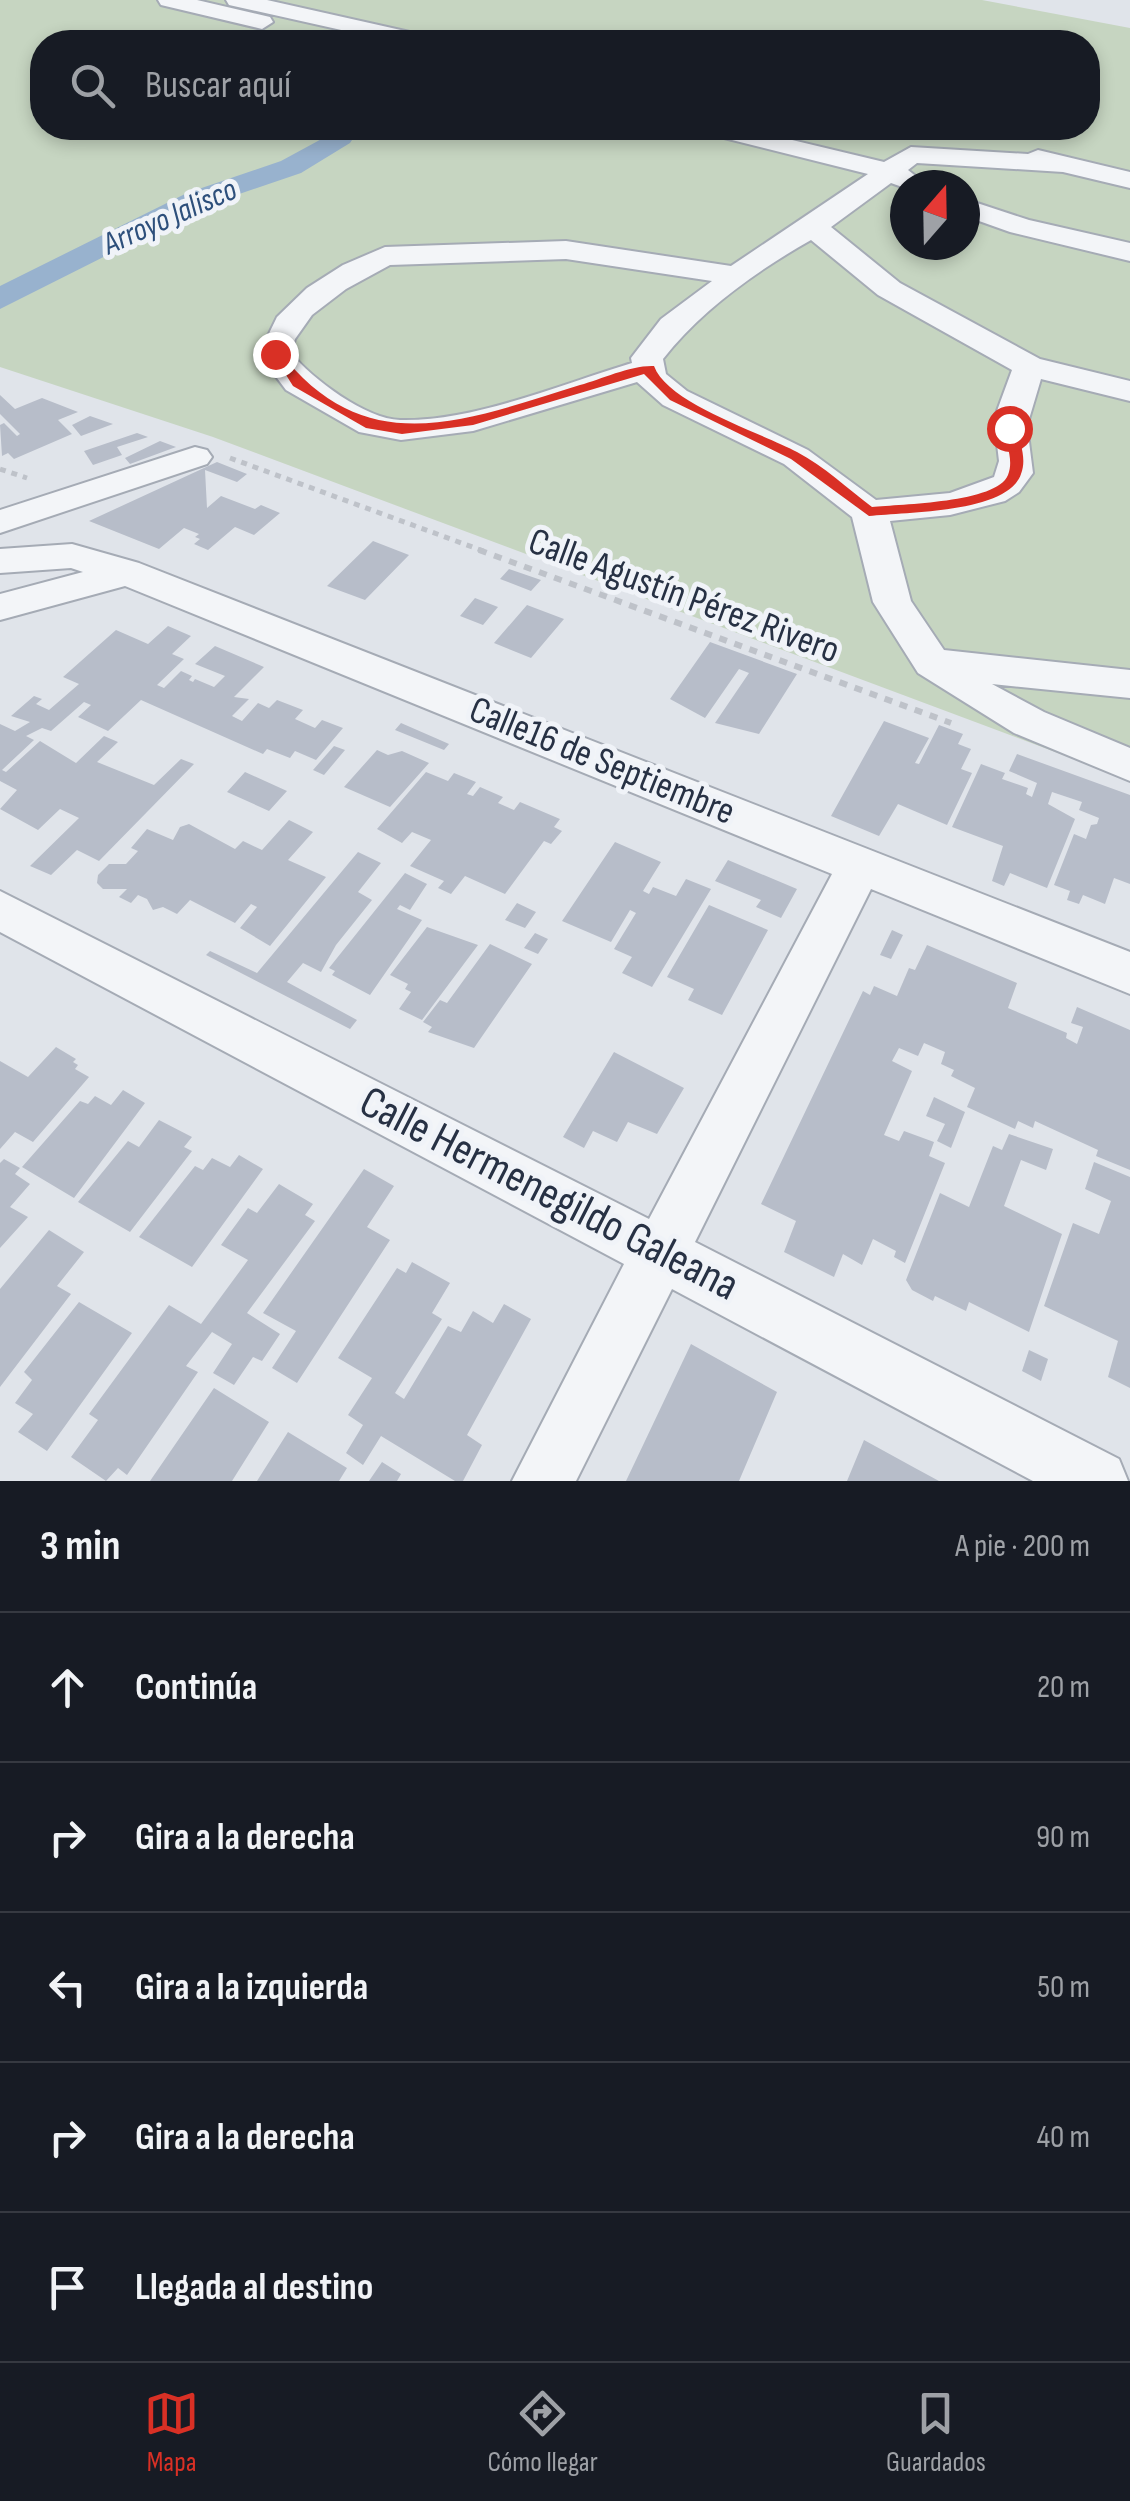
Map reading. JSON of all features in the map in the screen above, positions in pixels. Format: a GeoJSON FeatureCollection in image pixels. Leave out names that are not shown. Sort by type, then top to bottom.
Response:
{"type":"FeatureCollection","features":[{"type":"Feature","properties":{"kind":"street"},"geometry":{"type":"LineString","coordinates":[[169,0],[298,30]]}},
{"type":"Feature","properties":{"kind":"street"},"geometry":{"type":"LineString","coordinates":[[236,0],[370,30]]}},
{"type":"Feature","properties":{"kind":"street"},"geometry":{"type":"LineString","coordinates":[[801,140],[828,173],[844,204]]}},
{"type":"Feature","properties":{"kind":"street"},"geometry":{"type":"LineString","coordinates":[[805,140],[904,160],[1063,164],[1130,180]]}},
{"type":"Feature","properties":{"kind":"street"},"geometry":{"type":"LineString","coordinates":[[904,160],[813,227],[767,253],[672,326],[647,358],[651,378],[675,398],[796,456],[869,512],[892,602],[932,663],[983,700],[1045,734],[1130,765]]}},
{"type":"Feature","properties":{"kind":"street"},"geometry":{"type":"LineString","coordinates":[[980,212],[1020,226],[1130,252]]}},
{"type":"Feature","properties":{"kind":"street"},"geometry":{"type":"LineString","coordinates":[[813,227],[889,290],[1029,366],[1130,391]]}},
{"type":"Feature","properties":{"kind":"street"},"geometry":{"type":"LineString","coordinates":[[649,368],[473,422],[402,430],[371,425],[298,384],[275,354],[276,338],[300,310],[364,264],[384,256],[566,250],[737,276]]}},
{"type":"Feature","properties":{"kind":"street"},"geometry":{"type":"LineString","coordinates":[[767,253],[860,266]]}},
{"type":"Feature","properties":{"kind":"street"},"geometry":{"type":"LineString","coordinates":[[869,512],[982,499],[1005,490],[1014,475],[1017,458],[1009,428],[1029,366]]}},
{"type":"Feature","properties":{"kind":"street"},"geometry":{"type":"LineString","coordinates":[[0,522],[207,456]]}},
{"type":"Feature","properties":{"kind":"street"},"geometry":{"type":"LineString","coordinates":[[0,561],[72,556],[61,525],[74,508],[113,484]]}},
{"type":"Feature","properties":{"kind":"street","name":"Calle16 de Septiembre"},"geometry":{"type":"LineString","coordinates":[[72,556],[126,572],[1130,973]]}},
{"type":"Feature","properties":{"kind":"street"},"geometry":{"type":"LineString","coordinates":[[0,607],[126,572]]}},
{"type":"Feature","properties":{"kind":"street"},"geometry":{"type":"LineString","coordinates":[[932,663],[1130,684]]}},
{"type":"Feature","properties":{"kind":"street"},"geometry":{"type":"LineString","coordinates":[[543,1481],[862,863]]}},
{"type":"Feature","properties":{"kind":"street","name":"Calle Hermenegildo Galeana"},"geometry":{"type":"LineString","coordinates":[[0,910],[1097,1481]]}},
{"type":"Feature","properties":{"kind":"path","name":"Calle Agustín Pérez Rivero"},"geometry":{"type":"LineString","coordinates":[[207,456],[963,727]]}},
{"type":"Feature","properties":{"kind":"green space"},"geometry":{"type":"Polygon","coordinates":[[[0,0],[982,0],[1130,28],[1130,780],[213,437],[0,367],[0,0]]]}},
{"type":"Feature","properties":{"kind":"building"},"geometry":{"type":"Polygon","coordinates":[[[0,395],[15,409],[42,398],[78,412],[58,420],[72,434],[14,459],[8,453],[2,456],[0,425],[4,423],[17,436],[20,434],[0,414],[0,395]]]}},
{"type":"Feature","properties":{"kind":"building"},"geometry":{"type":"Polygon","coordinates":[[[90,416],[113,424],[81,436],[72,425],[90,416]]]}},
{"type":"Feature","properties":{"kind":"building"},"geometry":{"type":"Polygon","coordinates":[[[137,433],[148,437],[117,447],[122,455],[93,465],[84,451],[137,433]]]}},
{"type":"Feature","properties":{"kind":"building"},"geometry":{"type":"Polygon","coordinates":[[[160,441],[176,447],[130,464],[125,458],[160,441]]]}},
{"type":"Feature","properties":{"kind":"building"},"geometry":{"type":"Polygon","coordinates":[[[217,462],[247,474],[237,482],[205,470],[207,508],[221,496],[255,509],[261,505],[280,513],[254,535],[235,527],[208,550],[194,544],[200,539],[195,537],[199,534],[184,528],[159,549],[89,521],[217,462]]]}},
{"type":"Feature","properties":{"kind":"building"},"geometry":{"type":"Polygon","coordinates":[[[373,541],[409,555],[365,600],[327,586],[373,541]]]}},
{"type":"Feature","properties":{"kind":"building"},"geometry":{"type":"Polygon","coordinates":[[[509,569],[541,580],[531,591],[500,579],[509,569]]]}},
{"type":"Feature","properties":{"kind":"building"},"geometry":{"type":"Polygon","coordinates":[[[475,598],[498,607],[483,625],[460,616],[475,598]]]}},
{"type":"Feature","properties":{"kind":"building"},"geometry":{"type":"Polygon","coordinates":[[[527,605],[564,619],[531,658],[494,643],[527,605]]]}},
{"type":"Feature","properties":{"kind":"building"},"geometry":{"type":"Polygon","coordinates":[[[168,626],[191,636],[172,654],[184,659],[157,685],[164,688],[181,671],[192,676],[189,680],[193,682],[195,679],[214,687],[225,676],[195,664],[215,646],[264,667],[234,697],[249,699],[232,716],[242,721],[258,703],[269,708],[277,700],[303,710],[295,719],[315,728],[322,720],[343,728],[316,760],[295,751],[290,758],[267,749],[263,754],[141,700],[108,731],[78,717],[91,705],[84,702],[51,731],[42,728],[26,736],[34,740],[2,770],[6,772],[40,741],[76,763],[104,736],[118,742],[97,762],[154,785],[181,759],[194,764],[99,861],[77,850],[51,875],[30,866],[79,818],[60,809],[38,830],[0,809],[17,790],[0,781],[0,724],[15,731],[30,722],[11,716],[34,696],[42,699],[36,704],[49,710],[79,684],[63,677],[116,630],[148,644],[168,626]]]}},
{"type":"Feature","properties":{"kind":"building"},"geometry":{"type":"Polygon","coordinates":[[[710,642],[797,674],[759,734],[715,723],[749,673],[739,669],[705,718],[670,699],[710,642]]]}},
{"type":"Feature","properties":{"kind":"building"},"geometry":{"type":"Polygon","coordinates":[[[884,721],[929,738],[915,763],[919,764],[939,725],[963,734],[958,744],[971,749],[961,769],[972,773],[947,825],[898,804],[879,836],[831,816],[884,721]]]}},
{"type":"Feature","properties":{"kind":"building"},"geometry":{"type":"Polygon","coordinates":[[[401,723],[449,744],[444,750],[395,730],[401,723]]]}},
{"type":"Feature","properties":{"kind":"building"},"geometry":{"type":"Polygon","coordinates":[[[334,746],[345,750],[324,775],[313,770],[334,746]]]}},
{"type":"Feature","properties":{"kind":"building"},"geometry":{"type":"Polygon","coordinates":[[[377,750],[388,755],[402,751],[429,763],[390,807],[344,787],[377,750]]]}},
{"type":"Feature","properties":{"kind":"building"},"geometry":{"type":"Polygon","coordinates":[[[1017,754],[1130,795],[1130,884],[1114,878],[1105,904],[1083,895],[1079,904],[1067,900],[1070,891],[1054,885],[1074,834],[1086,839],[1091,825],[1097,824],[1099,818],[1079,810],[1082,802],[1052,792],[1048,804],[1075,819],[1047,888],[1010,873],[1004,886],[992,881],[1003,846],[952,827],[981,764],[1005,773],[1002,779],[1028,788],[1026,794],[1032,797],[1037,783],[1009,771],[1017,754]]]}},
{"type":"Feature","properties":{"kind":"building"},"geometry":{"type":"Polygon","coordinates":[[[245,772],[287,791],[269,811],[227,792],[245,772]]]}},
{"type":"Feature","properties":{"kind":"building"},"geometry":{"type":"Polygon","coordinates":[[[426,772],[448,781],[454,773],[476,782],[467,794],[473,796],[480,787],[503,797],[498,803],[514,810],[520,802],[560,819],[554,827],[562,831],[551,844],[544,841],[505,894],[465,876],[451,894],[438,888],[444,881],[410,866],[431,840],[412,832],[402,843],[377,829],[426,772]]]}},
{"type":"Feature","properties":{"kind":"building"},"geometry":{"type":"Polygon","coordinates":[[[289,820],[313,832],[288,860],[326,877],[270,946],[240,928],[257,907],[251,904],[235,923],[190,900],[177,914],[163,907],[153,910],[147,899],[138,895],[131,903],[119,897],[127,889],[103,889],[97,883],[98,875],[109,864],[126,864],[138,851],[131,848],[147,829],[173,840],[180,827],[189,824],[235,849],[243,841],[262,850],[289,820]]]}},
{"type":"Feature","properties":{"kind":"building"},"geometry":{"type":"Polygon","coordinates":[[[615,842],[661,862],[643,891],[649,894],[653,887],[676,896],[686,879],[711,889],[652,987],[622,973],[632,957],[614,949],[636,913],[630,910],[611,942],[562,921],[615,842]]]}},
{"type":"Feature","properties":{"kind":"building"},"geometry":{"type":"Polygon","coordinates":[[[358,852],[381,863],[358,892],[372,900],[336,945],[321,972],[303,963],[287,982],[357,1020],[350,1029],[206,955],[210,951],[257,973],[358,852]]]}},
{"type":"Feature","properties":{"kind":"building"},"geometry":{"type":"Polygon","coordinates":[[[728,860],[797,889],[781,918],[756,907],[761,900],[715,881],[728,860]]]}},
{"type":"Feature","properties":{"kind":"building"},"geometry":{"type":"Polygon","coordinates":[[[405,873],[427,884],[410,910],[400,905],[397,909],[422,920],[370,995],[332,975],[335,971],[329,968],[405,873]]]}},
{"type":"Feature","properties":{"kind":"building"},"geometry":{"type":"Polygon","coordinates":[[[517,903],[536,912],[525,928],[505,920],[517,903]]]}},
{"type":"Feature","properties":{"kind":"building"},"geometry":{"type":"Polygon","coordinates":[[[709,905],[768,930],[722,1015],[688,1000],[694,989],[667,977],[709,905]]]}},
{"type":"Feature","properties":{"kind":"building"},"geometry":{"type":"Polygon","coordinates":[[[427,927],[478,945],[422,1020],[399,1009],[411,992],[405,989],[408,984],[390,975],[427,927]]]}},
{"type":"Feature","properties":{"kind":"building"},"geometry":{"type":"Polygon","coordinates":[[[892,930],[903,935],[891,959],[880,955],[892,930]]]}},
{"type":"Feature","properties":{"kind":"building"},"geometry":{"type":"Polygon","coordinates":[[[535,933],[548,939],[538,954],[524,948],[535,933]]]}},
{"type":"Feature","properties":{"kind":"building"},"geometry":{"type":"Polygon","coordinates":[[[490,944],[532,964],[474,1048],[428,1032],[432,1027],[423,1022],[440,1000],[447,1003],[490,944]]]}},
{"type":"Feature","properties":{"kind":"building"},"geometry":{"type":"Polygon","coordinates":[[[927,945],[1017,983],[1008,1008],[1067,1033],[1066,1038],[1077,1044],[1083,1027],[1071,1023],[1077,1007],[1130,1030],[1130,1170],[1096,1156],[1098,1150],[1035,1121],[1033,1128],[1018,1121],[1015,1129],[967,1107],[975,1088],[951,1076],[954,1070],[941,1064],[945,1052],[924,1043],[918,1056],[899,1048],[892,1061],[912,1071],[884,1135],[899,1141],[904,1131],[934,1142],[929,1156],[945,1163],[905,1263],[894,1257],[896,1251],[873,1239],[862,1265],[843,1254],[834,1277],[784,1252],[796,1221],[761,1204],[863,991],[870,995],[874,986],[897,996],[909,968],[915,970],[927,945]]]}},
{"type":"Feature","properties":{"kind":"building"},"geometry":{"type":"Polygon","coordinates":[[[56,1047],[76,1059],[75,1069],[89,1077],[33,1142],[15,1132],[0,1149],[0,1061],[28,1077],[56,1047]]]}},
{"type":"Feature","properties":{"kind":"building"},"geometry":{"type":"Polygon","coordinates":[[[614,1052],[684,1088],[657,1134],[628,1122],[617,1142],[593,1131],[584,1148],[563,1137],[614,1052]]]}},
{"type":"Feature","properties":{"kind":"building"},"geometry":{"type":"Polygon","coordinates":[[[123,1090],[145,1103],[74,1198],[22,1167],[80,1101],[88,1104],[95,1096],[111,1105],[123,1090]]]}},
{"type":"Feature","properties":{"kind":"building"},"geometry":{"type":"Polygon","coordinates":[[[934,1097],[965,1112],[951,1148],[937,1141],[945,1124],[926,1116],[934,1097]]]}},
{"type":"Feature","properties":{"kind":"building"},"geometry":{"type":"Polygon","coordinates":[[[159,1120],[192,1137],[184,1147],[192,1151],[130,1232],[78,1202],[128,1141],[139,1147],[159,1120]]]}},
{"type":"Feature","properties":{"kind":"building"},"geometry":{"type":"Polygon","coordinates":[[[1009,1134],[1053,1149],[1046,1170],[1021,1160],[1004,1206],[1062,1234],[1029,1332],[969,1302],[966,1311],[935,1296],[933,1301],[912,1290],[906,1280],[940,1193],[969,1207],[993,1146],[1002,1150],[1009,1134]]]}},
{"type":"Feature","properties":{"kind":"building"},"geometry":{"type":"Polygon","coordinates":[[[239,1155],[263,1169],[192,1267],[139,1237],[195,1166],[203,1170],[212,1158],[230,1167],[239,1155]]]}},
{"type":"Feature","properties":{"kind":"building"},"geometry":{"type":"Polygon","coordinates":[[[4,1159],[20,1168],[15,1174],[30,1184],[10,1207],[28,1217],[0,1248],[0,1163],[4,1159]]]}},
{"type":"Feature","properties":{"kind":"building"},"geometry":{"type":"Polygon","coordinates":[[[1094,1162],[1130,1177],[1130,1388],[1108,1377],[1118,1341],[1044,1306],[1073,1223],[1099,1234],[1111,1201],[1085,1189],[1094,1162]]]}},
{"type":"Feature","properties":{"kind":"building"},"geometry":{"type":"Polygon","coordinates":[[[364,1169],[394,1186],[367,1227],[390,1240],[297,1383],[272,1368],[296,1331],[263,1313],[364,1169]]]}},
{"type":"Feature","properties":{"kind":"building"},"geometry":{"type":"Polygon","coordinates":[[[279,1184],[313,1204],[305,1215],[315,1221],[247,1313],[280,1334],[262,1361],[253,1357],[234,1385],[213,1373],[232,1344],[212,1332],[186,1366],[198,1372],[127,1475],[118,1468],[106,1481],[71,1457],[98,1420],[89,1414],[169,1305],[201,1324],[248,1260],[221,1245],[248,1208],[257,1213],[279,1184]]]}},
{"type":"Feature","properties":{"kind":"building"},"geometry":{"type":"Polygon","coordinates":[[[49,1230],[84,1252],[57,1286],[71,1294],[0,1387],[0,1289],[49,1230]]]}},
{"type":"Feature","properties":{"kind":"building"},"geometry":{"type":"Polygon","coordinates":[[[412,1262],[450,1283],[432,1313],[442,1319],[395,1393],[404,1399],[448,1326],[461,1332],[473,1311],[493,1323],[504,1304],[531,1319],[467,1435],[482,1445],[463,1481],[455,1481],[381,1436],[363,1465],[346,1453],[363,1425],[348,1415],[372,1378],[338,1358],[397,1268],[406,1273],[412,1262]]]}},
{"type":"Feature","properties":{"kind":"building"},"geometry":{"type":"Polygon","coordinates":[[[79,1302],[132,1333],[47,1451],[18,1432],[33,1414],[15,1403],[32,1380],[24,1372],[79,1302]]]}},
{"type":"Feature","properties":{"kind":"building"},"geometry":{"type":"Polygon","coordinates":[[[691,1344],[777,1392],[739,1481],[626,1481],[691,1344]]]}},
{"type":"Feature","properties":{"kind":"building"},"geometry":{"type":"Polygon","coordinates":[[[1029,1350],[1048,1359],[1041,1381],[1022,1371],[1029,1350]]]}},
{"type":"Feature","properties":{"kind":"building"},"geometry":{"type":"Polygon","coordinates":[[[214,1388],[269,1422],[232,1481],[150,1481],[214,1388]]]}},
{"type":"Feature","properties":{"kind":"building"},"geometry":{"type":"Polygon","coordinates":[[[288,1432],[347,1468],[339,1481],[257,1481],[288,1432]]]}},
{"type":"Feature","properties":{"kind":"building"},"geometry":{"type":"Polygon","coordinates":[[[864,1440],[915,1468],[939,1481],[847,1481],[864,1440]]]}},
{"type":"Feature","properties":{"kind":"building"},"geometry":{"type":"Polygon","coordinates":[[[382,1462],[401,1474],[397,1481],[369,1481],[382,1462]]]}},
{"type":"Feature","properties":{"kind":"waterway","name":"Arroyo Jalisco"},"geometry":{"type":"LineString","coordinates":[[0,299],[197,199],[291,167],[335,140]]}},
{"type":"Feature","properties":{"kind":"route"},"geometry":{"type":"LineString","coordinates":[[275,354],[298,384],[371,425],[402,430],[473,422],[649,368],[651,378],[675,398],[796,456],[869,512],[982,499],[1005,490],[1014,475],[1017,458],[1009,428]]}}]}
